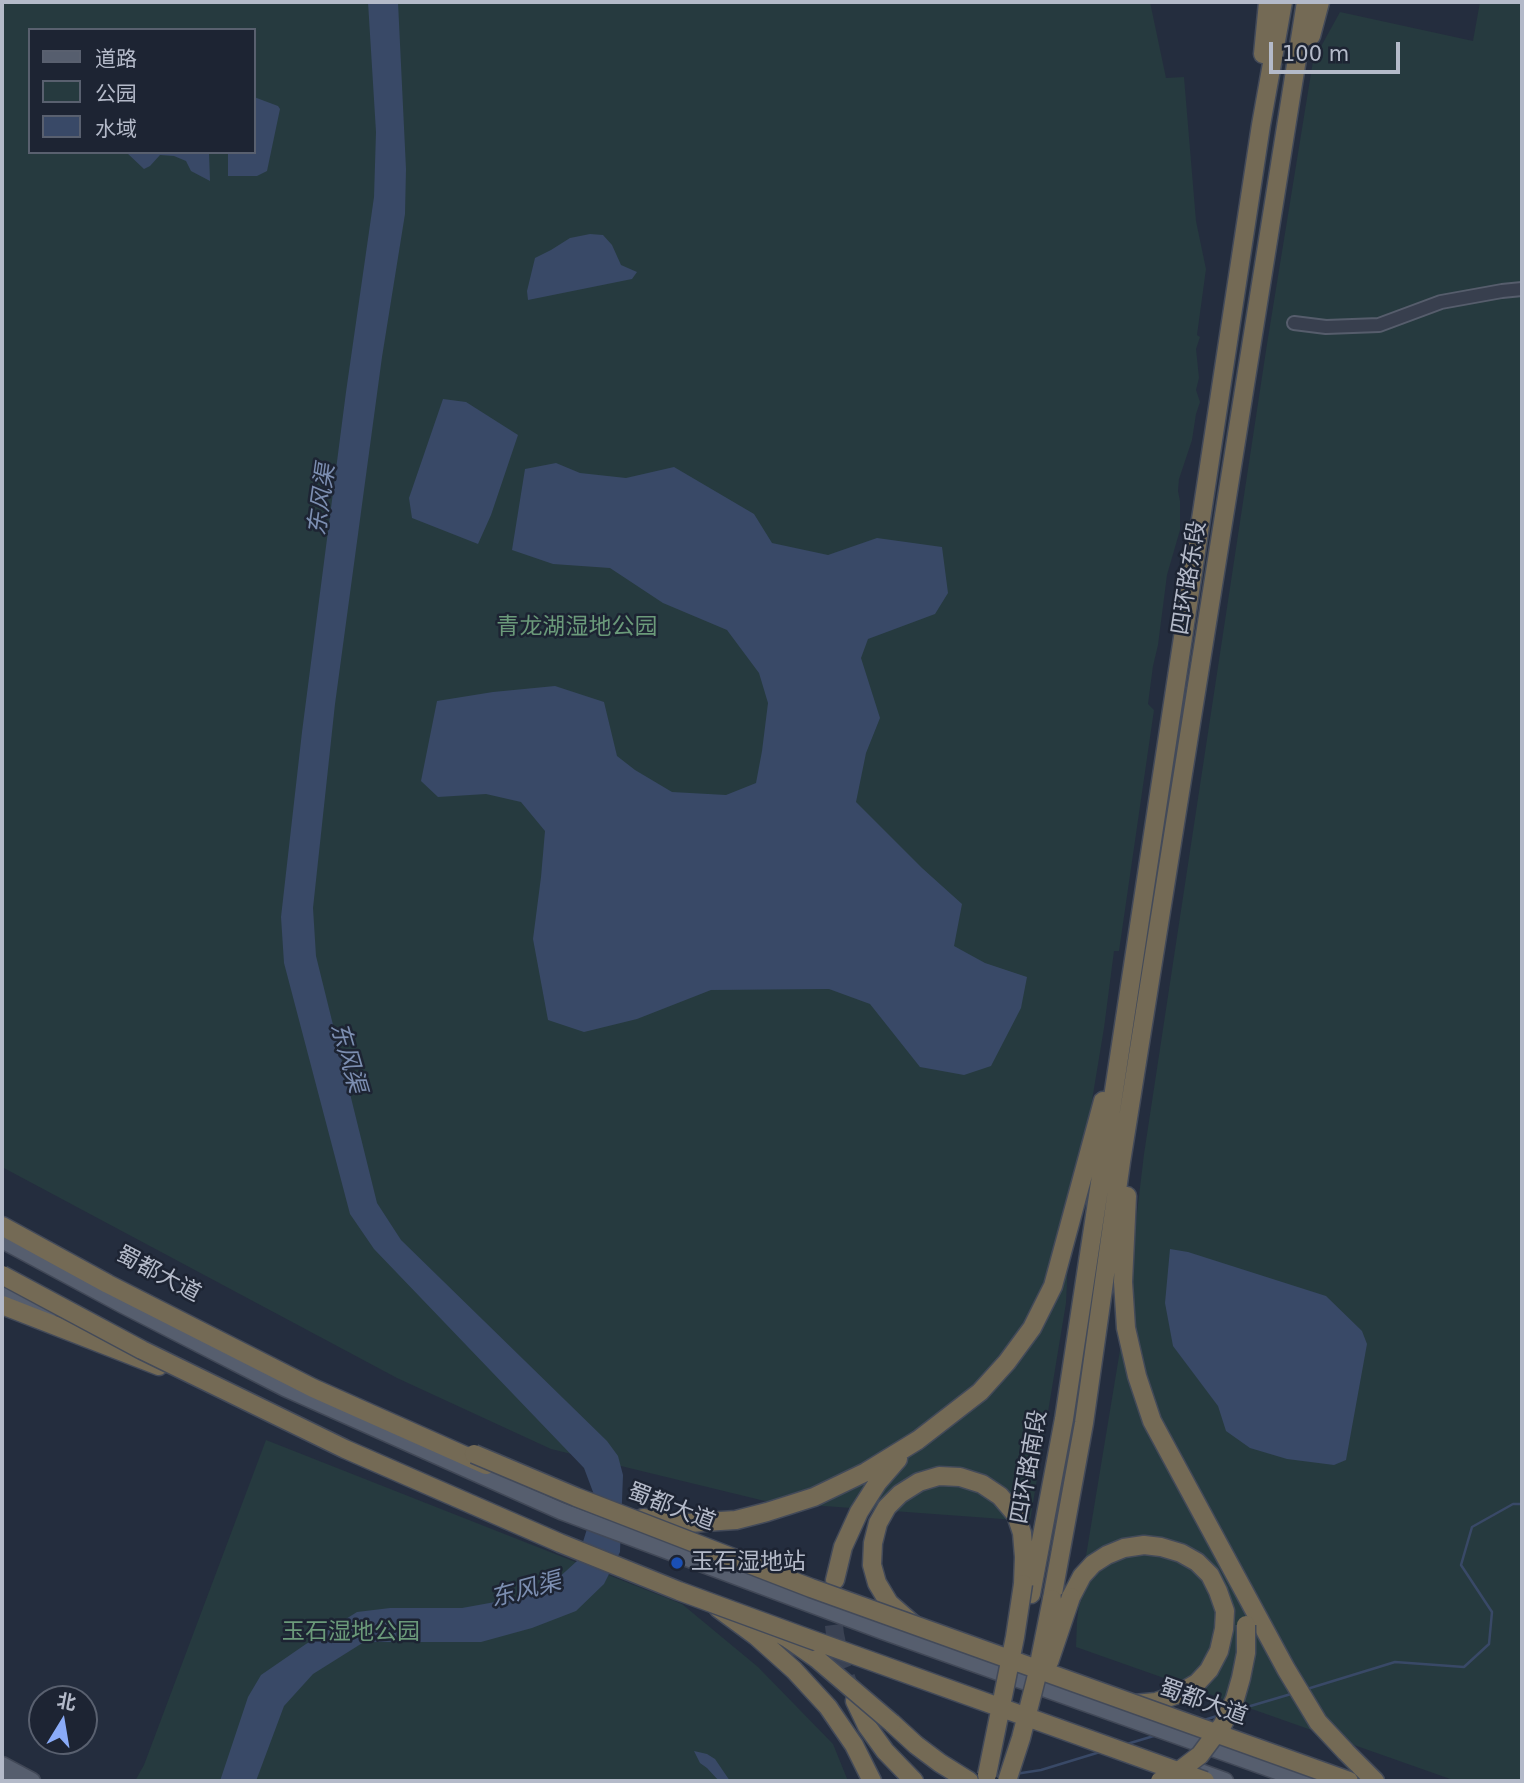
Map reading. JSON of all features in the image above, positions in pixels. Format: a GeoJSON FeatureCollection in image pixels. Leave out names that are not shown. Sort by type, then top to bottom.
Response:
{"type":"FeatureCollection","features":[{"type":"Feature","properties":{"kind":"highway"},"geometry":{"type":"LineString","coordinates":[[1248,208],[1268,2]]}},
{"type":"Feature","properties":{"kind":"highway","name":"四环路东段"},"geometry":{"type":"LineString","coordinates":[[1111,1160],[1125,1020],[1248,208],[1283,2]]}},
{"type":"Feature","properties":{"kind":"highway","name":"四环路东段"},"geometry":{"type":"LineString","coordinates":[[1111,1160],[1143,1024],[1306,2]]}},
{"type":"Feature","properties":{"kind":"highway"},"geometry":{"type":"LineString","coordinates":[[1287,130],[1320,2]]}},
{"type":"Feature","properties":{"kind":"highway"},"geometry":{"type":"LineString","coordinates":[[835,1580],[843,1548],[859,1513],[878,1482],[894,1462],[918,1440],[980,1392],[1032,1328],[1111,1160]]}},
{"type":"Feature","properties":{"kind":"highway"},"geometry":{"type":"LineString","coordinates":[[1111,1160],[1125,1214],[1123,1282],[1126,1328],[1136,1376],[1152,1421],[1235,1577],[1318,1722],[1375,1781]]}},
{"type":"Feature","properties":{"kind":"highway","name":"四环路南段"},"geometry":{"type":"LineString","coordinates":[[987,1778],[1015,1676],[1027,1589],[1064,1419],[1111,1160]]}},
{"type":"Feature","properties":{"kind":"highway","name":"四环路南段"},"geometry":{"type":"LineString","coordinates":[[1007,1781],[1036,1679],[1084,1423],[1111,1160]]}},
{"type":"Feature","properties":{"kind":"highway","name":"蜀都大道"},"geometry":{"type":"LineString","coordinates":[[2,1220],[280,1365],[451,1444],[576,1497],[811,1588],[1349,1781]]}},
{"type":"Feature","properties":{"kind":"highway"},"geometry":{"type":"LineString","coordinates":[[2,1226],[108,1284],[313,1388],[564,1506],[648,1520],[662,1535],[1328,1781]]}},
{"type":"Feature","properties":{"kind":"highway"},"geometry":{"type":"LineString","coordinates":[[2,1275],[142,1350],[345,1449],[560,1543],[807,1639],[1205,1781]]}},
{"type":"Feature","properties":{"kind":"highway"},"geometry":{"type":"LineString","coordinates":[[2,1305],[194,1381],[339,1448],[757,1622],[787,1638],[817,1659],[924,1751],[969,1781]]}},
{"type":"Feature","properties":{"kind":"highway"},"geometry":{"type":"LineString","coordinates":[[662,1535],[689,1523],[736,1520],[814,1497],[866,1472],[918,1440]]}},
{"type":"Feature","properties":{"kind":"highway"},"geometry":{"type":"LineString","coordinates":[[927,1634],[904,1618],[889,1603],[877,1583],[872,1565],[873,1543],[878,1523],[887,1507],[900,1494],[919,1482],[939,1476],[960,1477],[982,1484],[1000,1496],[1016,1516],[1022,1534],[1027,1589]]}},
{"type":"Feature","properties":{"kind":"highway"},"geometry":{"type":"LineString","coordinates":[[1021,1738],[1071,1597],[1083,1576],[1093,1564],[1124,1548],[1161,1546],[1197,1562],[1210,1575],[1224,1611],[1224,1629],[1219,1651],[1209,1670],[1197,1683],[1178,1694],[1156,1702],[1123,1705]]}},
{"type":"Feature","properties":{"kind":"highway"},"geometry":{"type":"LineString","coordinates":[[1160,1781],[1175,1774],[1200,1755],[1223,1724],[1235,1699],[1246,1653],[1246,1625],[1235,1577]]}},
{"type":"Feature","properties":{"kind":"highway"},"geometry":{"type":"LineString","coordinates":[[715,1606],[756,1636],[794,1670],[828,1707],[872,1781]]}},
{"type":"Feature","properties":{"kind":"highway"},"geometry":{"type":"LineString","coordinates":[[855,1701],[867,1726],[914,1781]]}},
{"type":"Feature","properties":{"kind":"main road"},"geometry":{"type":"LineString","coordinates":[[2,1240],[285,1388],[564,1506],[662,1535],[883,1631],[1305,1781]]}},
{"type":"Feature","properties":{"kind":"main road"},"geometry":{"type":"LineString","coordinates":[[2,1292],[48,1306],[125,1336],[552,1536]]}},
{"type":"Feature","properties":{"kind":"main road"},"geometry":{"type":"LineString","coordinates":[[645,1574],[1225,1781]]}},
{"type":"Feature","properties":{"kind":"main road"},"geometry":{"type":"LineString","coordinates":[[2,1765],[32,1781]]}},
{"type":"Feature","properties":{"kind":"street"},"geometry":{"type":"LineString","coordinates":[[1294,323],[1326,327],[1379,325],[1441,302],[1522,289]]}},
{"type":"Feature","properties":{"kind":"green space","name":"青龙湖湿地公园"},"geometry":{"type":"Polygon","coordinates":[[[2,2],[1150,2],[1166,78],[1184,77],[1196,221],[1206,269],[1197,335],[1200,337],[1196,349],[1199,378],[1196,390],[1200,402],[1192,440],[1179,479],[1180,530],[1167,575],[1153,666],[1148,704],[1154,710],[1119,951],[1114,951],[1069,1239],[1066,1303],[1030,1521],[769,1502],[551,1449],[397,1378],[2,1167],[2,2]]]}},
{"type":"Feature","properties":{"kind":"green space"},"geometry":{"type":"Polygon","coordinates":[[[1480,2],[1522,2],[1522,1781],[1456,1781],[1076,1647],[1083,1574],[1122,1338],[1144,1154],[1267,344],[1313,61],[1340,12],[1473,41],[1480,2]]]}},
{"type":"Feature","properties":{"kind":"green space","name":"玉石湿地公园"},"geometry":{"type":"Polygon","coordinates":[[[266,1440],[682,1604],[758,1667],[833,1744],[848,1781],[135,1781],[144,1765],[266,1440]]]}},
{"type":"Feature","properties":{"kind":"water"},"geometry":{"type":"Polygon","coordinates":[[[368,2],[398,2],[406,169],[405,214],[382,357],[335,704],[313,908],[316,956],[377,1203],[401,1240],[607,1441],[618,1456],[623,1475],[620,1552],[604,1584],[576,1611],[532,1628],[481,1642],[364,1642],[313,1674],[284,1706],[256,1781],[220,1781],[248,1697],[261,1675],[357,1612],[390,1608],[462,1608],[517,1598],[555,1581],[577,1561],[596,1500],[584,1468],[374,1249],[350,1214],[284,963],[281,917],[302,732],[374,197],[376,132],[368,2]]]}},
{"type":"Feature","properties":{"kind":"water"},"geometry":{"type":"Polygon","coordinates":[[[256,98],[278,106],[280,109],[267,171],[257,176],[228,176],[228,154],[256,154],[256,98]]]}},
{"type":"Feature","properties":{"kind":"water"},"geometry":{"type":"Polygon","coordinates":[[[128,154],[209,154],[210,181],[191,171],[186,161],[174,156],[160,155],[144,169],[128,154]]]}},
{"type":"Feature","properties":{"kind":"water"},"geometry":{"type":"Polygon","coordinates":[[[590,234],[603,235],[612,245],[621,265],[637,272],[632,279],[528,300],[527,291],[535,258],[570,238],[590,234]]]}},
{"type":"Feature","properties":{"kind":"water"},"geometry":{"type":"Polygon","coordinates":[[[443,399],[466,402],[518,435],[491,515],[478,544],[412,518],[409,498],[443,399]]]}},
{"type":"Feature","properties":{"kind":"water"},"geometry":{"type":"Polygon","coordinates":[[[556,463],[580,473],[626,478],[674,467],[754,514],[772,543],[828,555],[877,538],[942,547],[948,593],[935,614],[868,639],[861,658],[880,718],[866,753],[856,802],[962,904],[954,946],[985,963],[1027,977],[1021,1008],[991,1066],[964,1075],[920,1067],[870,1004],[829,989],[711,990],[637,1019],[584,1032],[548,1020],[533,939],[545,831],[521,802],[486,794],[438,797],[421,781],[437,701],[555,686],[604,702],[617,756],[635,770],[672,792],[726,795],[756,783],[768,703],[759,673],[727,630],[663,603],[610,568],[553,564],[512,550],[525,469],[556,463]]]}},
{"type":"Feature","properties":{"kind":"water"},"geometry":{"type":"Polygon","coordinates":[[[1170,1249],[1188,1252],[1326,1296],[1362,1331],[1367,1344],[1346,1460],[1334,1465],[1287,1459],[1250,1448],[1226,1431],[1218,1406],[1173,1346],[1165,1303],[1170,1249]]]}},
{"type":"Feature","properties":{"kind":"water"},"geometry":{"type":"Polygon","coordinates":[[[694,1751],[715,1759],[730,1781],[719,1781],[700,1763],[694,1751]]]}},
{"type":"Feature","properties":{"kind":"waterway"},"geometry":{"type":"LineString","coordinates":[[1307,1689],[1395,1662],[1464,1667],[1489,1644],[1492,1612],[1461,1565],[1472,1527],[1513,1504],[1522,1504]]}},
{"type":"Feature","properties":{"kind":"waterway"},"geometry":{"type":"LineString","coordinates":[[1237,1710],[1291,1694]]}},
{"type":"Feature","properties":{"kind":"waterway"},"geometry":{"type":"LineString","coordinates":[[1204,1720],[1217,1716]]}},
{"type":"Feature","properties":{"kind":"waterway"},"geometry":{"type":"LineString","coordinates":[[1127,1744],[1157,1735]]}},
{"type":"Feature","properties":{"kind":"waterway"},"geometry":{"type":"LineString","coordinates":[[1015,1774],[1041,1770],[1100,1752]]}},
{"type":"Feature","properties":{"kind":"tunnel"},"geometry":{"type":"LineString","coordinates":[[833,1598],[835,1634],[842,1667],[851,1690]]}},
{"type":"Feature","properties":{"kind":"place","name":"玉石湿地站"},"geometry":{"type":"Point","coordinates":[677,1563]}},
{"type":"Feature","properties":{"kind":"water label","name":"东风渠"},"geometry":{"type":"Point","coordinates":[323,500]}},
{"type":"Feature","properties":{"kind":"water label","name":"东风渠"},"geometry":{"type":"Point","coordinates":[347,1058]}},
{"type":"Feature","properties":{"kind":"water label","name":"东风渠"},"geometry":{"type":"Point","coordinates":[526,1591]}}]}
